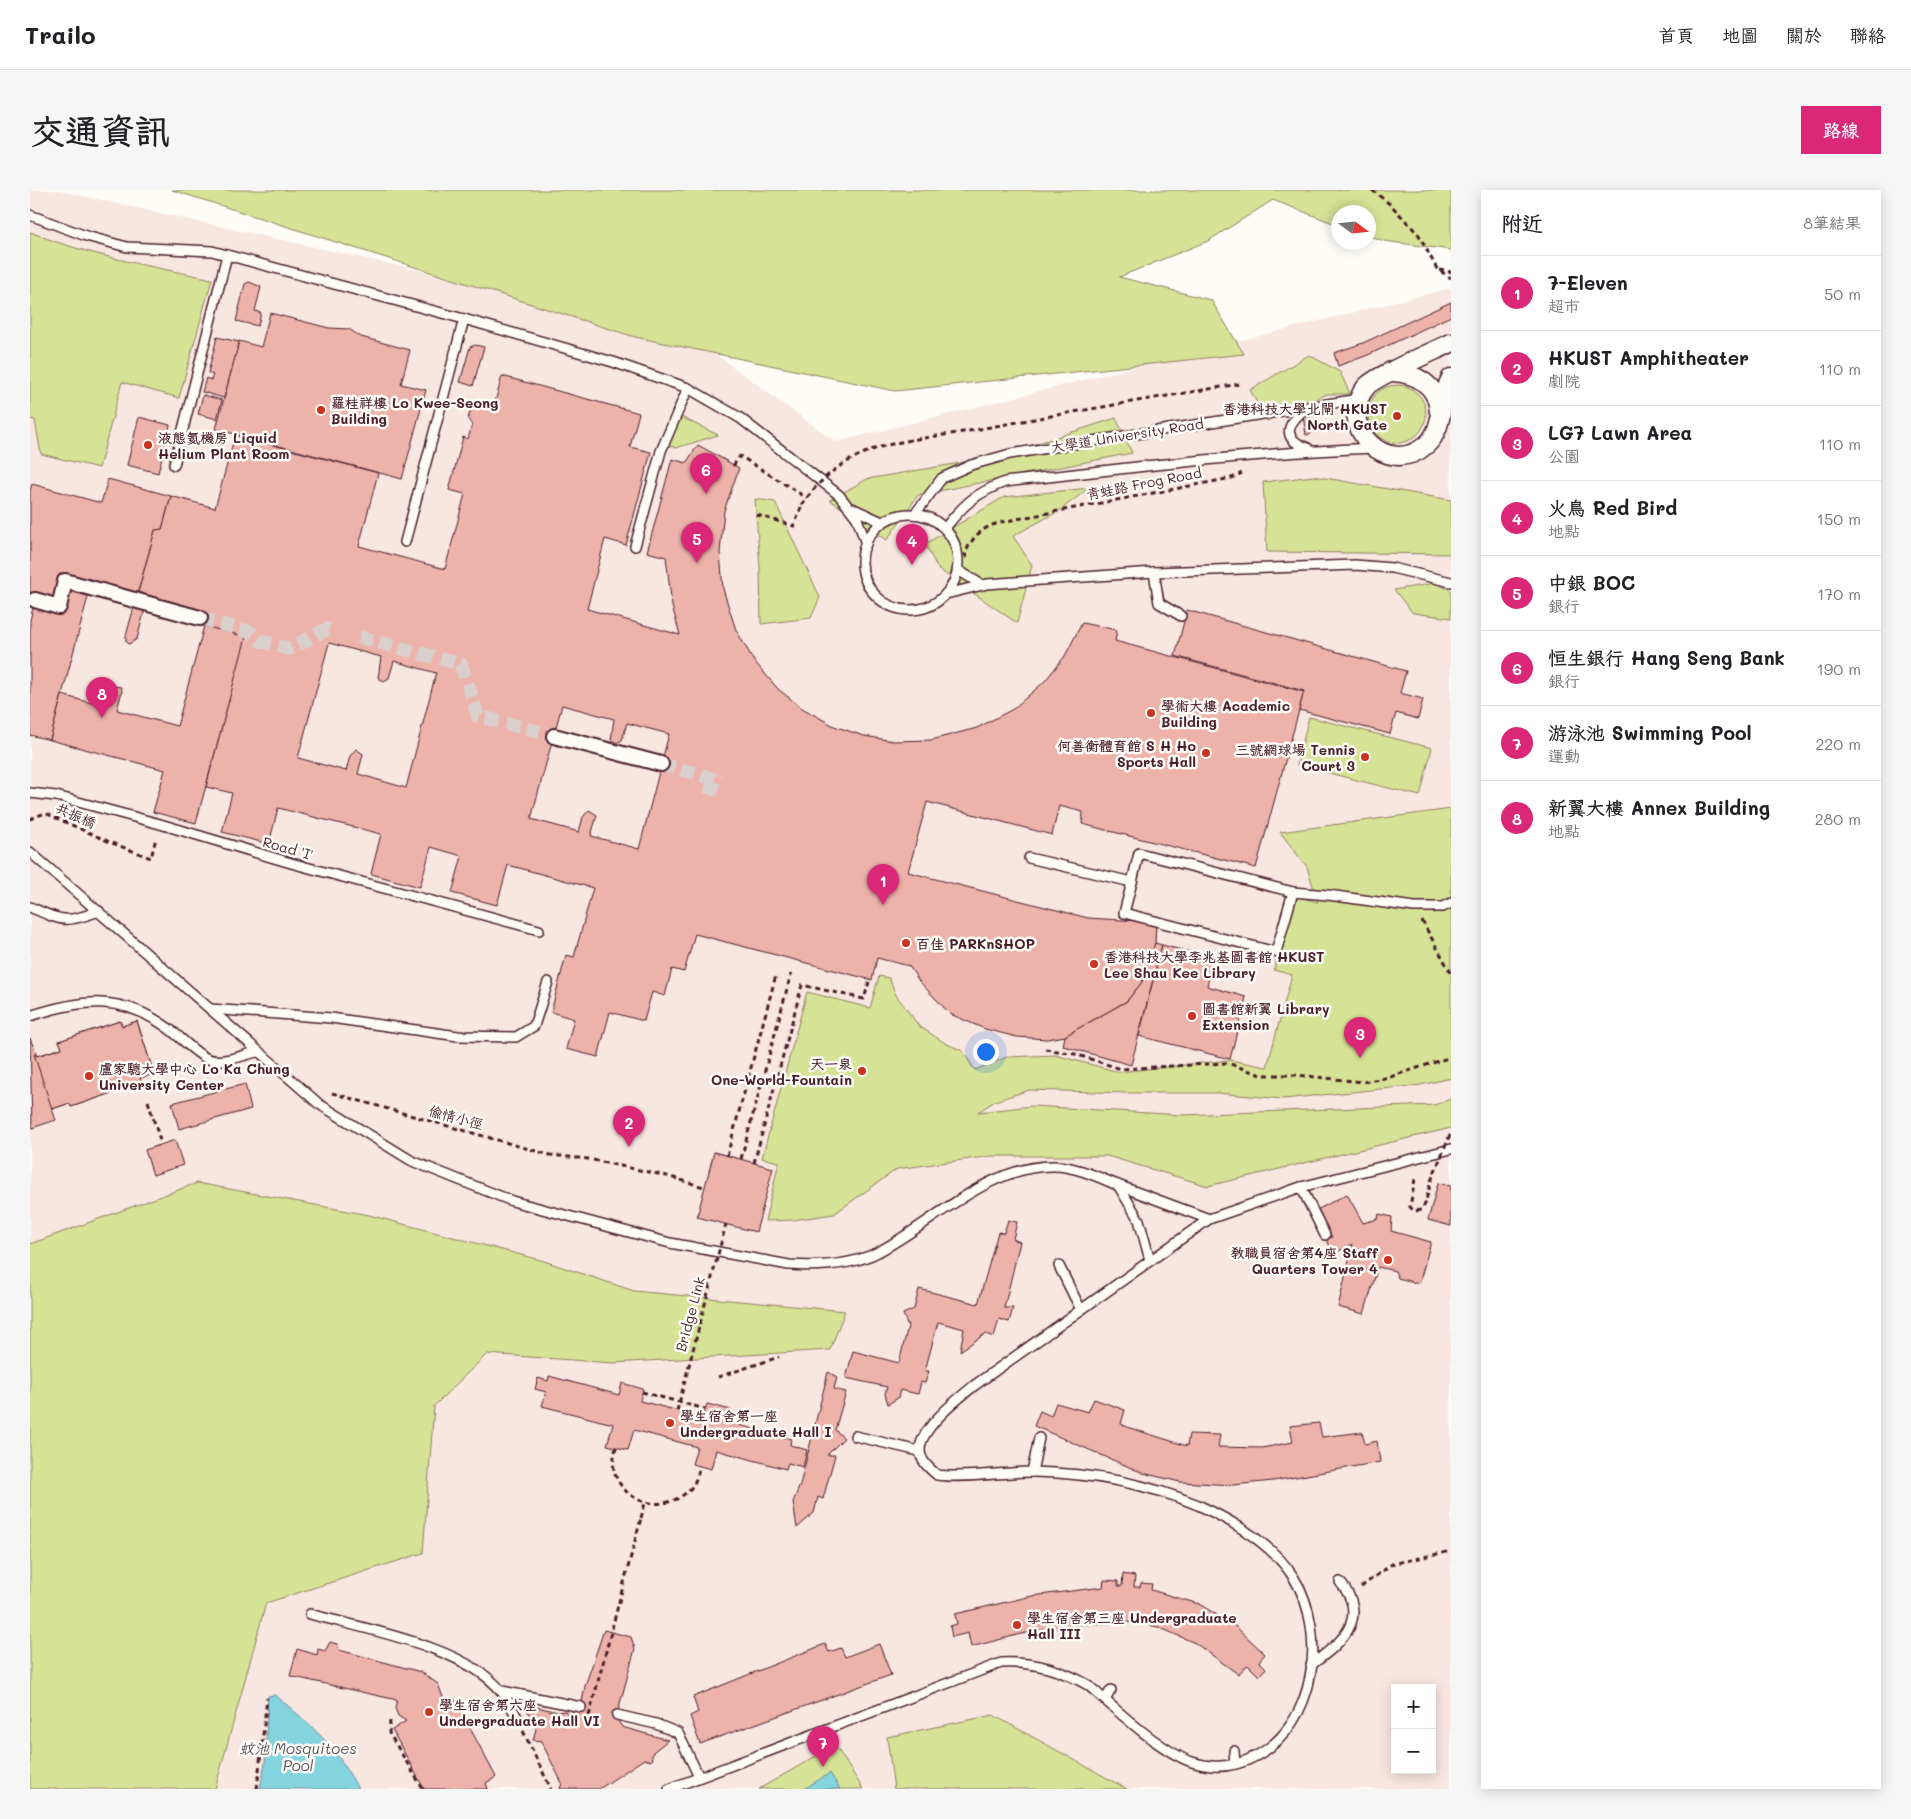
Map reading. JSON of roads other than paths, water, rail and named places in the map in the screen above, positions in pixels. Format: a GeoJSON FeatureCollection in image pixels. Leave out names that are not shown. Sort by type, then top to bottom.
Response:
{"type":"FeatureCollection","features":[{"type":"Feature","properties":{"kind":"street"},"geometry":{"type":"LineString","coordinates":[[1451,343],[1378,377],[1367,386],[1359,399],[1356,412],[1358,426],[1364,438],[1373,448],[1385,454],[1400,456],[1414,453],[1426,445],[1435,434],[1440,420],[1445,389],[1451,378]]}},
{"type":"Feature","properties":{"kind":"street"},"geometry":{"type":"LineString","coordinates":[[1392,372],[1408,373],[1422,379],[1433,390],[1439,404],[1440,420]]}},
{"type":"Feature","properties":{"kind":"street"},"geometry":{"type":"LineString","coordinates":[[35,600],[59,607],[65,581],[200,618]]}},
{"type":"Feature","properties":{"kind":"street"},"geometry":{"type":"LineString","coordinates":[[554,736],[661,764]]}},
{"type":"Feature","properties":{"kind":"lane"},"geometry":{"type":"LineString","coordinates":[[30,215],[86,236],[127,247],[212,251],[464,319],[614,362],[688,388],[722,406],[746,422],[839,495],[857,518],[866,544]]}},
{"type":"Feature","properties":{"kind":"lane"},"geometry":{"type":"LineString","coordinates":[[174,465],[227,255]]}},
{"type":"Feature","properties":{"kind":"lane"},"geometry":{"type":"LineString","coordinates":[[405,542],[464,319]]}},
{"type":"Feature","properties":{"kind":"lane"},"geometry":{"type":"LineString","coordinates":[[635,546],[661,451],[688,388]]}},
{"type":"Feature","properties":{"kind":"lane","name":"大學道 University Road"},"geometry":{"type":"LineString","coordinates":[[915,514],[942,478],[971,465],[1010,454],[1359,399]]}},
{"type":"Feature","properties":{"kind":"lane"},"geometry":{"type":"LineString","coordinates":[[1310,406],[1293,418],[1290,436],[1296,444],[1312,450]]}},
{"type":"Feature","properties":{"kind":"lane"},"geometry":{"type":"LineString","coordinates":[[945,528],[967,502],[983,490],[1005,482],[1190,461],[1312,450],[1373,448]]}},
{"type":"Feature","properties":{"kind":"lane"},"geometry":{"type":"LineString","coordinates":[[849,507],[882,522]]}},
{"type":"Feature","properties":{"kind":"lane"},"geometry":{"type":"LineString","coordinates":[[904,514],[915,514],[932,518],[945,528],[956,547],[958,570],[954,583],[946,594],[933,604],[917,610],[900,609],[885,603],[872,592],[864,577],[862,560],[866,544],[882,522],[904,514]]}},
{"type":"Feature","properties":{"kind":"lane"},"geometry":{"type":"LineString","coordinates":[[946,594],[982,584],[1154,572],[1355,566],[1392,568],[1451,582]]}},
{"type":"Feature","properties":{"kind":"lane"},"geometry":{"type":"LineString","coordinates":[[958,570],[982,584]]}},
{"type":"Feature","properties":{"kind":"lane"},"geometry":{"type":"LineString","coordinates":[[1154,572],[1159,603],[1181,616]]}},
{"type":"Feature","properties":{"kind":"lane","name":"Road 'I'"},"geometry":{"type":"LineString","coordinates":[[30,793],[56,796],[160,824],[291,863],[539,930]]}},
{"type":"Feature","properties":{"kind":"lane"},"geometry":{"type":"LineString","coordinates":[[30,852],[257,1052],[319,1104],[412,1162],[512,1201],[670,1243],[789,1265],[844,1263],[878,1252],[940,1211],[991,1183],[1027,1169],[1056,1166],[1118,1185],[1209,1219]]}},
{"type":"Feature","properties":{"kind":"lane"},"geometry":{"type":"LineString","coordinates":[[1293,892],[1276,952],[1124,913],[1139,853],[1293,892],[1414,907],[1443,907],[1451,903]]}},
{"type":"Feature","properties":{"kind":"lane"},"geometry":{"type":"LineString","coordinates":[[1030,858],[1132,882]]}},
{"type":"Feature","properties":{"kind":"lane"},"geometry":{"type":"LineString","coordinates":[[30,907],[66,921],[99,911]]}},
{"type":"Feature","properties":{"kind":"lane"},"geometry":{"type":"LineString","coordinates":[[210,1009],[331,1018],[458,1036],[516,1038],[534,1026],[548,982]]}},
{"type":"Feature","properties":{"kind":"lane"},"geometry":{"type":"LineString","coordinates":[[30,1016],[84,1002],[100,1001],[141,1010],[168,1027],[208,1059],[219,1061],[257,1052]]}},
{"type":"Feature","properties":{"kind":"lane"},"geometry":{"type":"LineString","coordinates":[[669,1789],[1001,1663],[1039,1665],[1060,1670],[1088,1684],[1105,1700],[1174,1755],[1214,1767],[1235,1764],[1268,1750],[1287,1732],[1301,1710],[1311,1665],[1310,1620],[1299,1587],[1281,1561],[1251,1535],[1197,1505],[1153,1490],[1086,1476],[1032,1472],[937,1475],[926,1466],[920,1451],[923,1439],[944,1410],[975,1385],[1209,1219],[1301,1187],[1451,1149]]}},
{"type":"Feature","properties":{"kind":"lane"},"geometry":{"type":"LineString","coordinates":[[1118,1185],[1139,1220],[1150,1260]]}},
{"type":"Feature","properties":{"kind":"lane"},"geometry":{"type":"LineString","coordinates":[[1301,1187],[1324,1235]]}},
{"type":"Feature","properties":{"kind":"lane"},"geometry":{"type":"LineString","coordinates":[[1059,1266],[1081,1310]]}},
{"type":"Feature","properties":{"kind":"lane"},"geometry":{"type":"LineString","coordinates":[[855,1436],[920,1451]]}},
{"type":"Feature","properties":{"kind":"lane"},"geometry":{"type":"LineString","coordinates":[[1032,1472],[1038,1438]]}},
{"type":"Feature","properties":{"kind":"lane"},"geometry":{"type":"LineString","coordinates":[[1311,1665],[1336,1647],[1349,1631],[1353,1612],[1348,1592],[1340,1582]]}},
{"type":"Feature","properties":{"kind":"lane"},"geometry":{"type":"LineString","coordinates":[[310,1614],[414,1642],[454,1656],[502,1692],[518,1719]]}},
{"type":"Feature","properties":{"kind":"lane"},"geometry":{"type":"LineString","coordinates":[[1105,1700],[1111,1690]]}},
{"type":"Feature","properties":{"kind":"lane"},"geometry":{"type":"LineString","coordinates":[[502,1692],[580,1707]]}},
{"type":"Feature","properties":{"kind":"lane"},"geometry":{"type":"LineString","coordinates":[[617,1715],[656,1724],[678,1733],[699,1777]]}},
{"type":"Feature","properties":{"kind":"lane"},"geometry":{"type":"LineString","coordinates":[[1234,1751],[1235,1764]]}},
{"type":"Feature","properties":{"kind":"water","name":"蚊池 Mosquitoes Pool"},"geometry":{"type":"Polygon","coordinates":[[[275,1695],[300,1716],[332,1748],[358,1789],[260,1789],[265,1763],[268,1696],[275,1695]]]}},
{"type":"Feature","properties":{"kind":"water"},"geometry":{"type":"Polygon","coordinates":[[[830,1773],[840,1789],[804,1789],[830,1773]]]}},
{"type":"Feature","properties":{"kind":"tunnel"},"geometry":{"type":"LineString","coordinates":[[200,618],[250,632],[261,641],[289,649],[327,629],[333,631]]}},
{"type":"Feature","properties":{"kind":"tunnel"},"geometry":{"type":"LineString","coordinates":[[359,637],[461,664],[478,716],[554,736]]}},
{"type":"Feature","properties":{"kind":"tunnel"},"geometry":{"type":"LineString","coordinates":[[661,764],[715,779]]}},
{"type":"Feature","properties":{"kind":"tunnel"},"geometry":{"type":"LineString","coordinates":[[710,795],[716,774]]}},
{"type":"Feature","properties":{"kind":"place","name":"羅桂祥樓 Lo Kwee-Seong Building"},"geometry":{"type":"Point","coordinates":[321,410]}},
{"type":"Feature","properties":{"kind":"place","name":"香港科技大學北閘 HKUST North Gate"},"geometry":{"type":"Point","coordinates":[1397,416]}},
{"type":"Feature","properties":{"kind":"place","name":"液態氦機房 Liquid Helium Plant Room"},"geometry":{"type":"Point","coordinates":[148,445]}},
{"type":"Feature","properties":{"kind":"place","name":"恒生銀行 Hang Seng Bank"},"geometry":{"type":"Point","coordinates":[706,494]}},
{"type":"Feature","properties":{"kind":"place","name":"中銀 BOC"},"geometry":{"type":"Point","coordinates":[697,563]}},
{"type":"Feature","properties":{"kind":"place","name":"火鳥 Red Bird"},"geometry":{"type":"Point","coordinates":[912,565]}},
{"type":"Feature","properties":{"kind":"place","name":"學術大樓 Academic Building"},"geometry":{"type":"Point","coordinates":[1151,713]}},
{"type":"Feature","properties":{"kind":"place","name":"新翼大樓 Annex Building"},"geometry":{"type":"Point","coordinates":[102,718]}},
{"type":"Feature","properties":{"kind":"place","name":"何善衡體育館 S H Ho Sports Hall"},"geometry":{"type":"Point","coordinates":[1206,753]}},
{"type":"Feature","properties":{"kind":"place","name":"三號網球場 Tennis Court 3"},"geometry":{"type":"Point","coordinates":[1365,757]}},
{"type":"Feature","properties":{"kind":"place","name":"7-Eleven"},"geometry":{"type":"Point","coordinates":[883,905]}},
{"type":"Feature","properties":{"kind":"place","name":"百佳 PARKnSHOP"},"geometry":{"type":"Point","coordinates":[906,943]}},
{"type":"Feature","properties":{"kind":"place","name":"香港科技大學李兆基圖書館 HKUST Lee Shau Kee Library"},"geometry":{"type":"Point","coordinates":[1094,964]}},
{"type":"Feature","properties":{"kind":"place","name":"圖書館新翼 Library Extension"},"geometry":{"type":"Point","coordinates":[1192,1016]}},
{"type":"Feature","properties":{"kind":"place","name":"LG7 Lawn Area"},"geometry":{"type":"Point","coordinates":[1360,1058]}},
{"type":"Feature","properties":{"kind":"place","name":"天一泉 One-World-Fountain"},"geometry":{"type":"Point","coordinates":[862,1071]}},
{"type":"Feature","properties":{"kind":"place","name":"盧家驄大學中心 Lo Ka Chung University Center"},"geometry":{"type":"Point","coordinates":[89,1076]}},
{"type":"Feature","properties":{"kind":"place","name":"HKUST Amphitheater"},"geometry":{"type":"Point","coordinates":[629,1147]}},
{"type":"Feature","properties":{"kind":"place","name":"教職員宿舍第4座 Staff Quarters Tower 4"},"geometry":{"type":"Point","coordinates":[1388,1260]}},
{"type":"Feature","properties":{"kind":"place","name":"學生宿舍第一座 Undergraduate Hall I"},"geometry":{"type":"Point","coordinates":[670,1423]}},
{"type":"Feature","properties":{"kind":"place","name":"學生宿舍第三座 Undergraduate Hall III"},"geometry":{"type":"Point","coordinates":[1017,1625]}},
{"type":"Feature","properties":{"kind":"place","name":"學生宿舍第六座 Undergraduate Hall VI"},"geometry":{"type":"Point","coordinates":[429,1712]}},
{"type":"Feature","properties":{"kind":"place","name":"游泳池 Swimming Pool"},"geometry":{"type":"Point","coordinates":[823,1767]}}]}
